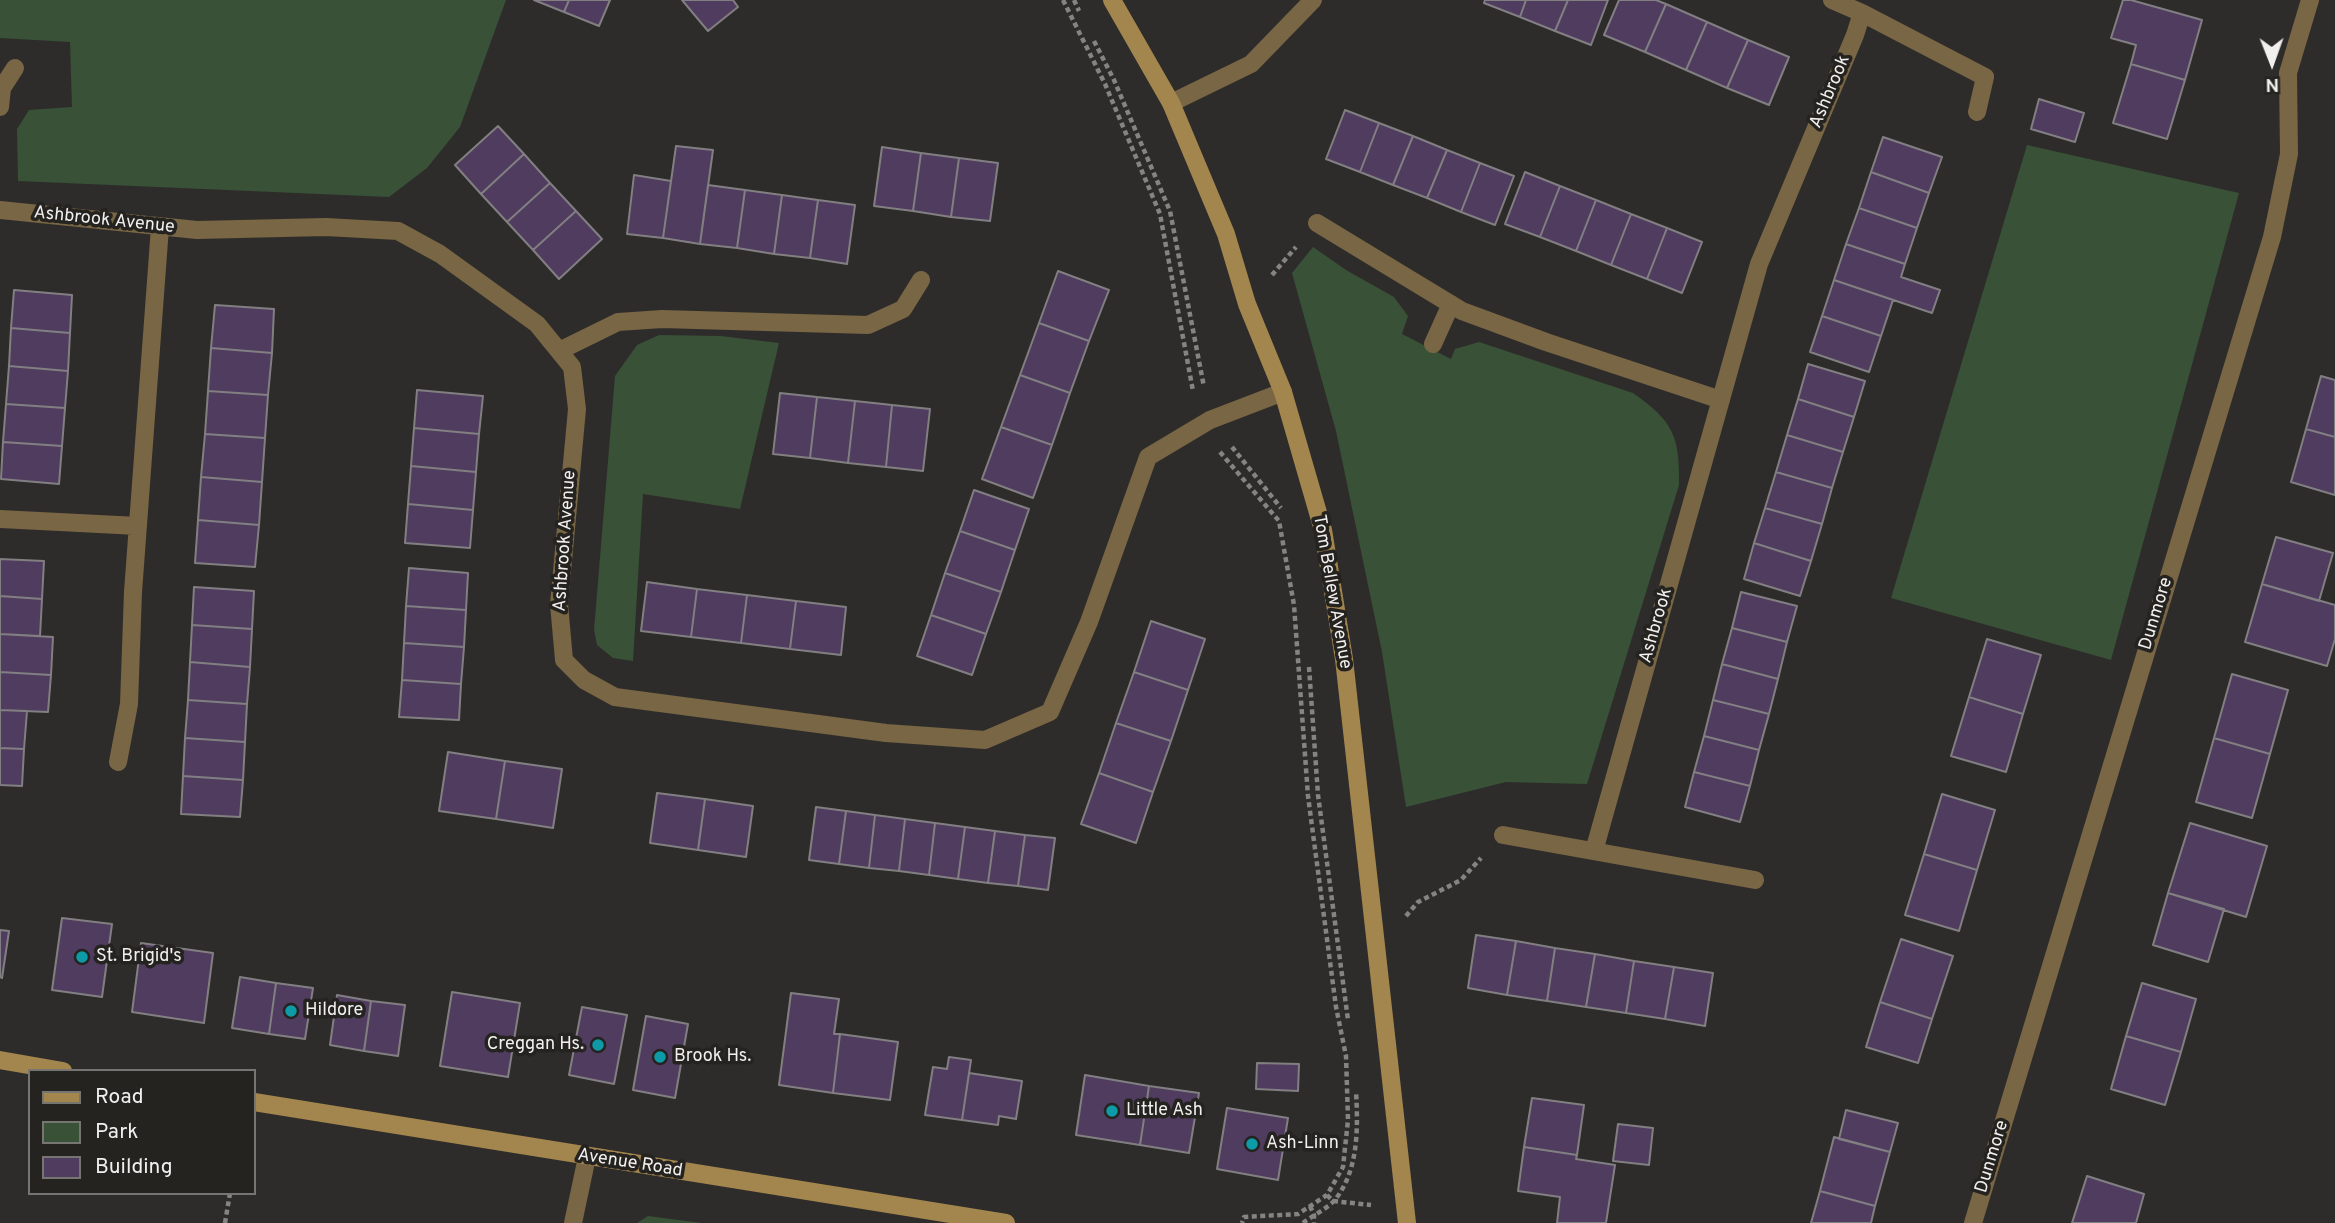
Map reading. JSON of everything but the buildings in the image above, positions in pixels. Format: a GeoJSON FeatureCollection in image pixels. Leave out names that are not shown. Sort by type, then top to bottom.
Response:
{"type":"FeatureCollection","features":[{"type":"Feature","properties":{"kind":"street","name":"Tom Bellew Avenue"},"geometry":{"type":"LineString","coordinates":[[1112,0],[1171,103],[1226,234],[1247,304],[1283,392],[1324,530],[1344,659],[1407,1223]]}},
{"type":"Feature","properties":{"kind":"street"},"geometry":{"type":"LineString","coordinates":[[1171,103],[1251,64],[1313,0]]}},
{"type":"Feature","properties":{"kind":"street"},"geometry":{"type":"LineString","coordinates":[[1832,0],[1984,76],[1977,112]]}},
{"type":"Feature","properties":{"kind":"street","name":"Dunmore"},"geometry":{"type":"LineString","coordinates":[[1973,1223],[2272,237],[2289,154],[2288,73],[2310,0]]}},
{"type":"Feature","properties":{"kind":"street","name":"Ashbrook"},"geometry":{"type":"LineString","coordinates":[[1594,851],[1759,264],[1862,13]]}},
{"type":"Feature","properties":{"kind":"street"},"geometry":{"type":"LineString","coordinates":[[0,107],[2,88],[15,68]]}},
{"type":"Feature","properties":{"kind":"street","name":"Ashbrook Avenue"},"geometry":{"type":"LineString","coordinates":[[0,210],[197,230],[326,228],[398,231],[440,254],[537,324],[572,367],[577,409],[559,604],[564,660],[584,680],[615,696],[886,733],[985,740],[1050,712],[1088,622],[1148,457],[1205,423],[1283,392]]}},
{"type":"Feature","properties":{"kind":"street"},"geometry":{"type":"LineString","coordinates":[[1317,223],[1462,311],[1721,400]]}},
{"type":"Feature","properties":{"kind":"street"},"geometry":{"type":"LineString","coordinates":[[118,762],[129,704],[138,526],[160,227]]}},
{"type":"Feature","properties":{"kind":"street"},"geometry":{"type":"LineString","coordinates":[[559,351],[618,322],[662,318],[868,325],[903,309],[920,280]]}},
{"type":"Feature","properties":{"kind":"street"},"geometry":{"type":"LineString","coordinates":[[1433,344],[1451,304]]}},
{"type":"Feature","properties":{"kind":"street"},"geometry":{"type":"LineString","coordinates":[[0,519],[138,526]]}},
{"type":"Feature","properties":{"kind":"street"},"geometry":{"type":"LineString","coordinates":[[1503,835],[1755,880]]}},
{"type":"Feature","properties":{"kind":"street"},"geometry":{"type":"LineString","coordinates":[[0,1060],[52,1069]]}},
{"type":"Feature","properties":{"kind":"street","name":"Avenue Road"},"geometry":{"type":"LineString","coordinates":[[256,1102],[1006,1223]]}},
{"type":"Feature","properties":{"kind":"street"},"geometry":{"type":"LineString","coordinates":[[573,1223],[587,1157]]}},
{"type":"Feature","properties":{"kind":"path"},"geometry":{"type":"LineString","coordinates":[[1063,0],[1105,84],[1160,214],[1205,423],[1279,521],[1294,605],[1308,796],[1336,1007],[1346,1056],[1348,1120],[1343,1167],[1327,1195],[1298,1214],[1244,1217],[1242,1223]]}},
{"type":"Feature","properties":{"kind":"path"},"geometry":{"type":"LineString","coordinates":[[1074,0],[1080,12]]}},
{"type":"Feature","properties":{"kind":"path"},"geometry":{"type":"LineString","coordinates":[[1091,34],[1114,80],[1170,211],[1205,423],[1288,517]]}},
{"type":"Feature","properties":{"kind":"path"},"geometry":{"type":"LineString","coordinates":[[1247,304],[1317,223]]}},
{"type":"Feature","properties":{"kind":"path"},"geometry":{"type":"LineString","coordinates":[[1308,659],[1318,795],[1350,1030]]}},
{"type":"Feature","properties":{"kind":"path"},"geometry":{"type":"LineString","coordinates":[[1378,948],[1418,902],[1461,880],[1503,835]]}},
{"type":"Feature","properties":{"kind":"path"},"geometry":{"type":"LineString","coordinates":[[1303,1223],[1334,1201],[1352,1170],[1357,1120],[1356,1081]]}},
{"type":"Feature","properties":{"kind":"path"},"geometry":{"type":"LineString","coordinates":[[225,1223],[230,1195]]}},
{"type":"Feature","properties":{"kind":"path"},"geometry":{"type":"LineString","coordinates":[[1310,1206],[1314,1223]]}},
{"type":"Feature","properties":{"kind":"green space"},"geometry":{"type":"Polygon","coordinates":[[[0,0],[506,0],[460,127],[427,168],[389,197],[18,181],[17,129],[29,110],[72,107],[70,42],[0,38],[0,0]]]}},
{"type":"Feature","properties":{"kind":"green space"},"geometry":{"type":"Polygon","coordinates":[[[2027,145],[2239,193],[2111,660],[1891,598],[2027,145]]]}},
{"type":"Feature","properties":{"kind":"green space"},"geometry":{"type":"Polygon","coordinates":[[[1313,247],[1346,270],[1394,297],[1408,316],[1402,334],[1451,359],[1455,349],[1479,342],[1633,393],[1657,412],[1671,431],[1678,454],[1679,485],[1587,784],[1506,782],[1406,807],[1382,652],[1336,431],[1292,273],[1313,247]]]}},
{"type":"Feature","properties":{"kind":"green space"},"geometry":{"type":"Polygon","coordinates":[[[659,335],[721,336],[779,343],[740,509],[643,494],[633,661],[613,658],[597,645],[594,630],[615,376],[637,345],[659,335]]]}},
{"type":"Feature","properties":{"kind":"green space"},"geometry":{"type":"Polygon","coordinates":[[[648,1216],[702,1223],[637,1223],[648,1216]]]}},
{"type":"Feature","properties":{"kind":"place","name":"St. Brigid's"},"geometry":{"type":"Point","coordinates":[82,957]}},
{"type":"Feature","properties":{"kind":"place","name":"Hildore"},"geometry":{"type":"Point","coordinates":[291,1011]}},
{"type":"Feature","properties":{"kind":"place","name":"Creggan Hs."},"geometry":{"type":"Point","coordinates":[598,1045]}},
{"type":"Feature","properties":{"kind":"place","name":"Brook Hs."},"geometry":{"type":"Point","coordinates":[660,1057]}},
{"type":"Feature","properties":{"kind":"place","name":"Little Ash"},"geometry":{"type":"Point","coordinates":[1112,1111]}},
{"type":"Feature","properties":{"kind":"place","name":"Ash-Linn"},"geometry":{"type":"Point","coordinates":[1252,1144]}}]}
